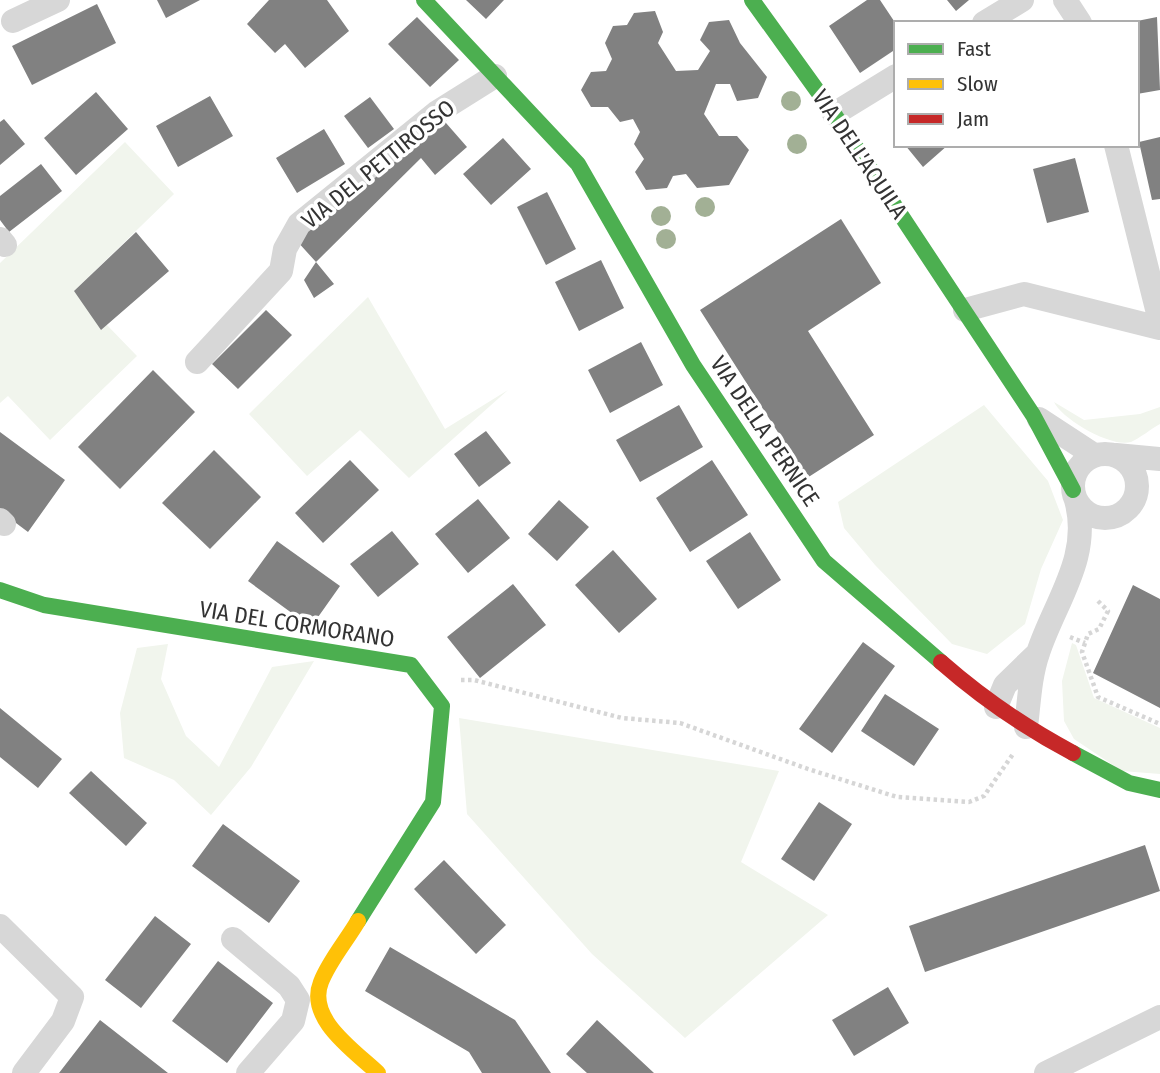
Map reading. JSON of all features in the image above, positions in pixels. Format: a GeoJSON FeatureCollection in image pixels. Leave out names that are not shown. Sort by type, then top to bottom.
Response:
{"type":"FeatureCollection","features":[{"type":"Feature","properties":{"kind":"street"},"geometry":{"type":"LineString","coordinates":[[13,21],[58,0]]}},
{"type":"Feature","properties":{"kind":"street","name":"VIA DELLA PERNICE"},"geometry":{"type":"LineString","coordinates":[[424,0],[578,164],[693,365],[824,561],[996,707],[1028,728],[1129,783],[1160,789]]}},
{"type":"Feature","properties":{"kind":"street","name":"VIA DELL'AQUILA"},"geometry":{"type":"LineString","coordinates":[[752,0],[834,114],[965,310],[1033,415],[1074,495],[1080,528],[1078,562],[1038,653],[1028,728]]}},
{"type":"Feature","properties":{"kind":"street"},"geometry":{"type":"LineString","coordinates":[[987,21],[1022,0]]}},
{"type":"Feature","properties":{"kind":"street"},"geometry":{"type":"LineString","coordinates":[[1065,0],[1079,21]]}},
{"type":"Feature","properties":{"kind":"street","name":"VIA DEL PETTIROSSO"},"geometry":{"type":"LineString","coordinates":[[197,362],[281,271],[285,249],[299,224],[436,113],[495,76]]}},
{"type":"Feature","properties":{"kind":"street"},"geometry":{"type":"LineString","coordinates":[[834,114],[894,77]]}},
{"type":"Feature","properties":{"kind":"street"},"geometry":{"type":"LineString","coordinates":[[1116,147],[1160,321]]}},
{"type":"Feature","properties":{"kind":"street"},"geometry":{"type":"LineString","coordinates":[[965,310],[1024,294],[1160,328]]}},
{"type":"Feature","properties":{"kind":"street"},"geometry":{"type":"LineString","coordinates":[[1033,415],[1102,455],[1128,463],[1134,471],[1136,491]]}},
{"type":"Feature","properties":{"kind":"street"},"geometry":{"type":"LineString","coordinates":[[1115,516],[1097,517],[1074,495],[1077,469],[1102,455],[1160,459]]}},
{"type":"Feature","properties":{"kind":"street"},"geometry":{"type":"LineString","coordinates":[[1078,562],[1115,516],[1129,506],[1136,491],[1160,472]]}},
{"type":"Feature","properties":{"kind":"street","name":"VIA DEL CORMORANO"},"geometry":{"type":"LineString","coordinates":[[0,590],[44,605],[411,666],[424,681],[442,705],[433,802],[320,983],[319,1010],[336,1033],[378,1073]]}},
{"type":"Feature","properties":{"kind":"street"},"geometry":{"type":"LineString","coordinates":[[996,707],[1005,684],[1038,653]]}},
{"type":"Feature","properties":{"kind":"street"},"geometry":{"type":"LineString","coordinates":[[0,926],[72,997],[63,1021],[24,1073]]}},
{"type":"Feature","properties":{"kind":"street"},"geometry":{"type":"LineString","coordinates":[[233,939],[289,986],[298,1000],[293,1021],[248,1073]]}},
{"type":"Feature","properties":{"kind":"street"},"geometry":{"type":"LineString","coordinates":[[1046,1073],[1160,1017]]}},
{"type":"Feature","properties":{"kind":"path"},"geometry":{"type":"LineString","coordinates":[[1098,601],[1108,611],[1099,629],[1088,634],[1082,652],[1098,697],[1160,724]]}},
{"type":"Feature","properties":{"kind":"path"},"geometry":{"type":"LineString","coordinates":[[1068,637],[1085,643]]}},
{"type":"Feature","properties":{"kind":"path"},"geometry":{"type":"LineString","coordinates":[[424,681],[474,680],[622,718],[680,723],[897,797],[941,802],[969,802],[985,796],[1028,728]]}},
{"type":"Feature","properties":{"kind":"shaded area"},"geometry":{"type":"Polygon","coordinates":[[[125,142],[174,194],[74,291],[137,356],[50,440],[8,396],[0,403],[0,263],[125,142]]]}},
{"type":"Feature","properties":{"kind":"shaded area"},"geometry":{"type":"Polygon","coordinates":[[[368,297],[445,429],[508,390],[409,478],[360,430],[307,476],[249,414],[368,297]]]}},
{"type":"Feature","properties":{"kind":"shaded area"},"geometry":{"type":"Polygon","coordinates":[[[1054,402],[1084,420],[1140,414],[1160,407],[1160,424],[1131,442],[1112,441],[1077,424],[1054,402]]]}},
{"type":"Feature","properties":{"kind":"shaded area"},"geometry":{"type":"Polygon","coordinates":[[[984,405],[1048,481],[1063,520],[1041,569],[1025,624],[987,654],[952,644],[875,565],[844,528],[838,502],[984,405]]]}},
{"type":"Feature","properties":{"kind":"shaded area"},"geometry":{"type":"Polygon","coordinates":[[[1072,643],[1076,645],[1094,698],[1160,728],[1160,774],[1122,771],[1074,739],[1064,721],[1062,681],[1072,643]]]}},
{"type":"Feature","properties":{"kind":"shaded area"},"geometry":{"type":"Polygon","coordinates":[[[168,644],[161,679],[186,736],[219,767],[272,667],[314,661],[251,767],[211,815],[174,780],[124,758],[120,713],[137,648],[168,644]]]}},
{"type":"Feature","properties":{"kind":"shaded area"},"geometry":{"type":"Polygon","coordinates":[[[459,718],[779,771],[741,862],[828,915],[685,1038],[592,954],[467,814],[459,718]]]}},
{"type":"Feature","properties":{"kind":"building"},"geometry":{"type":"Polygon","coordinates":[[[157,0],[200,0],[166,18],[157,0]]]}},
{"type":"Feature","properties":{"kind":"building"},"geometry":{"type":"Polygon","coordinates":[[[269,0],[327,0],[349,31],[305,68],[285,44],[275,53],[247,24],[269,0]]]}},
{"type":"Feature","properties":{"kind":"building"},"geometry":{"type":"Polygon","coordinates":[[[466,0],[504,0],[486,19],[466,0]]]}},
{"type":"Feature","properties":{"kind":"building"},"geometry":{"type":"Polygon","coordinates":[[[867,0],[880,0],[894,21],[894,50],[860,73],[829,26],[867,0]]]}},
{"type":"Feature","properties":{"kind":"building"},"geometry":{"type":"Polygon","coordinates":[[[947,0],[969,0],[956,11],[947,0]]]}},
{"type":"Feature","properties":{"kind":"building"},"geometry":{"type":"Polygon","coordinates":[[[97,4],[116,43],[32,85],[12,46],[97,4]]]}},
{"type":"Feature","properties":{"kind":"building"},"geometry":{"type":"Polygon","coordinates":[[[655,11],[663,32],[658,43],[676,71],[698,70],[710,51],[700,40],[709,22],[729,20],[740,43],[767,77],[758,98],[737,101],[730,84],[716,84],[704,114],[719,136],[737,136],[749,150],[729,185],[697,188],[686,174],[673,176],[667,188],[646,190],[635,172],[644,159],[634,144],[640,132],[633,119],[620,122],[608,107],[591,107],[581,90],[591,72],[606,71],[612,59],[605,43],[613,26],[627,25],[634,13],[655,11]]]}},
{"type":"Feature","properties":{"kind":"building"},"geometry":{"type":"Polygon","coordinates":[[[417,17],[459,60],[430,87],[388,44],[417,17]]]}},
{"type":"Feature","properties":{"kind":"building"},"geometry":{"type":"Polygon","coordinates":[[[1157,17],[1160,90],[1139,94],[1137,21],[1157,17]]]}},
{"type":"Feature","properties":{"kind":"building"},"geometry":{"type":"Polygon","coordinates":[[[96,92],[128,129],[76,175],[44,138],[96,92]]]}},
{"type":"Feature","properties":{"kind":"building"},"geometry":{"type":"Polygon","coordinates":[[[210,96],[233,136],[178,167],[156,126],[210,96]]]}},
{"type":"Feature","properties":{"kind":"building"},"geometry":{"type":"Polygon","coordinates":[[[370,97],[394,129],[368,148],[344,116],[370,97]]]}},
{"type":"Feature","properties":{"kind":"building"},"geometry":{"type":"Polygon","coordinates":[[[439,115],[467,147],[435,175],[421,158],[316,262],[296,240],[439,115]]]}},
{"type":"Feature","properties":{"kind":"building"},"geometry":{"type":"Polygon","coordinates":[[[4,119],[25,144],[0,165],[0,122],[4,119]]]}},
{"type":"Feature","properties":{"kind":"building"},"geometry":{"type":"Polygon","coordinates":[[[324,129],[345,164],[297,193],[276,158],[324,129]]]}},
{"type":"Feature","properties":{"kind":"building"},"geometry":{"type":"Polygon","coordinates":[[[1160,137],[1160,199],[1152,200],[1139,142],[1160,137]]]}},
{"type":"Feature","properties":{"kind":"building"},"geometry":{"type":"Polygon","coordinates":[[[503,138],[531,169],[491,205],[463,174],[503,138]]]}},
{"type":"Feature","properties":{"kind":"building"},"geometry":{"type":"Polygon","coordinates":[[[907,147],[946,147],[923,167],[907,147]]]}},
{"type":"Feature","properties":{"kind":"building"},"geometry":{"type":"Polygon","coordinates":[[[1075,158],[1089,212],[1047,223],[1033,169],[1075,158]]]}},
{"type":"Feature","properties":{"kind":"building"},"geometry":{"type":"Polygon","coordinates":[[[41,164],[62,191],[9,232],[0,220],[0,196],[41,164]]]}},
{"type":"Feature","properties":{"kind":"building"},"geometry":{"type":"Polygon","coordinates":[[[547,192],[576,249],[546,265],[517,207],[547,192]]]}},
{"type":"Feature","properties":{"kind":"building"},"geometry":{"type":"Polygon","coordinates":[[[841,219],[881,283],[808,331],[874,435],[807,478],[700,310],[841,219]]]}},
{"type":"Feature","properties":{"kind":"building"},"geometry":{"type":"Polygon","coordinates":[[[136,232],[169,271],[101,330],[74,291],[136,232]]]}},
{"type":"Feature","properties":{"kind":"building"},"geometry":{"type":"Polygon","coordinates":[[[601,260],[624,308],[579,331],[555,282],[601,260]]]}},
{"type":"Feature","properties":{"kind":"building"},"geometry":{"type":"Polygon","coordinates":[[[316,262],[334,284],[314,298],[304,280],[316,262]]]}},
{"type":"Feature","properties":{"kind":"building"},"geometry":{"type":"Polygon","coordinates":[[[266,310],[292,335],[238,389],[212,364],[266,310]]]}},
{"type":"Feature","properties":{"kind":"building"},"geometry":{"type":"Polygon","coordinates":[[[641,342],[663,385],[610,413],[588,370],[641,342]]]}},
{"type":"Feature","properties":{"kind":"building"},"geometry":{"type":"Polygon","coordinates":[[[153,370],[195,412],[120,489],[78,447],[153,370]]]}},
{"type":"Feature","properties":{"kind":"building"},"geometry":{"type":"Polygon","coordinates":[[[679,405],[703,447],[640,482],[616,440],[679,405]]]}},
{"type":"Feature","properties":{"kind":"building"},"geometry":{"type":"Polygon","coordinates":[[[486,431],[511,463],[479,487],[454,454],[486,431]]]}},
{"type":"Feature","properties":{"kind":"building"},"geometry":{"type":"Polygon","coordinates":[[[0,432],[65,480],[28,532],[0,511],[0,432]]]}},
{"type":"Feature","properties":{"kind":"building"},"geometry":{"type":"Polygon","coordinates":[[[214,450],[261,497],[210,549],[162,503],[214,450]]]}},
{"type":"Feature","properties":{"kind":"building"},"geometry":{"type":"Polygon","coordinates":[[[350,460],[379,490],[323,543],[295,513],[350,460]]]}},
{"type":"Feature","properties":{"kind":"building"},"geometry":{"type":"Polygon","coordinates":[[[712,460],[748,515],[690,552],[656,498],[712,460]]]}},
{"type":"Feature","properties":{"kind":"building"},"geometry":{"type":"Polygon","coordinates":[[[478,499],[510,538],[468,573],[435,534],[478,499]]]}},
{"type":"Feature","properties":{"kind":"building"},"geometry":{"type":"Polygon","coordinates":[[[559,500],[589,527],[557,561],[528,534],[559,500]]]}},
{"type":"Feature","properties":{"kind":"building"},"geometry":{"type":"Polygon","coordinates":[[[392,531],[419,564],[378,597],[350,564],[392,531]]]}},
{"type":"Feature","properties":{"kind":"building"},"geometry":{"type":"Polygon","coordinates":[[[750,532],[781,580],[738,609],[706,561],[750,532]]]}},
{"type":"Feature","properties":{"kind":"building"},"geometry":{"type":"Polygon","coordinates":[[[277,541],[340,586],[311,627],[248,581],[277,541]]]}},
{"type":"Feature","properties":{"kind":"building"},"geometry":{"type":"Polygon","coordinates":[[[613,550],[657,599],[619,633],[575,585],[613,550]]]}},
{"type":"Feature","properties":{"kind":"building"},"geometry":{"type":"Polygon","coordinates":[[[513,584],[546,625],[480,678],[447,637],[513,584]]]}},
{"type":"Feature","properties":{"kind":"building"},"geometry":{"type":"Polygon","coordinates":[[[1133,585],[1160,599],[1160,708],[1093,673],[1133,585]]]}},
{"type":"Feature","properties":{"kind":"building"},"geometry":{"type":"Polygon","coordinates":[[[863,642],[895,666],[832,753],[799,729],[863,642]]]}},
{"type":"Feature","properties":{"kind":"building"},"geometry":{"type":"Polygon","coordinates":[[[885,694],[939,729],[914,766],[861,731],[885,694]]]}},
{"type":"Feature","properties":{"kind":"building"},"geometry":{"type":"Polygon","coordinates":[[[0,708],[62,759],[38,788],[0,757],[0,708]]]}},
{"type":"Feature","properties":{"kind":"building"},"geometry":{"type":"Polygon","coordinates":[[[91,771],[147,823],[126,846],[69,793],[91,771]]]}},
{"type":"Feature","properties":{"kind":"building"},"geometry":{"type":"Polygon","coordinates":[[[819,802],[852,824],[814,881],[781,859],[819,802]]]}},
{"type":"Feature","properties":{"kind":"building"},"geometry":{"type":"Polygon","coordinates":[[[223,824],[300,881],[269,923],[192,866],[223,824]]]}},
{"type":"Feature","properties":{"kind":"building"},"geometry":{"type":"Polygon","coordinates":[[[1145,845],[1160,891],[925,972],[909,926],[1145,845]]]}},
{"type":"Feature","properties":{"kind":"building"},"geometry":{"type":"Polygon","coordinates":[[[444,860],[506,925],[476,954],[414,889],[444,860]]]}},
{"type":"Feature","properties":{"kind":"building"},"geometry":{"type":"Polygon","coordinates":[[[155,916],[191,944],[141,1008],[105,980],[155,916]]]}},
{"type":"Feature","properties":{"kind":"building"},"geometry":{"type":"Polygon","coordinates":[[[390,947],[515,1020],[551,1073],[482,1073],[469,1052],[365,991],[390,947]]]}},
{"type":"Feature","properties":{"kind":"building"},"geometry":{"type":"Polygon","coordinates":[[[218,961],[273,1003],[227,1063],[172,1021],[218,961]]]}},
{"type":"Feature","properties":{"kind":"building"},"geometry":{"type":"Polygon","coordinates":[[[888,987],[909,1023],[854,1056],[832,1020],[888,987]]]}},
{"type":"Feature","properties":{"kind":"building"},"geometry":{"type":"Polygon","coordinates":[[[100,1020],[168,1073],[59,1073],[100,1020]]]}},
{"type":"Feature","properties":{"kind":"building"},"geometry":{"type":"Polygon","coordinates":[[[597,1020],[654,1073],[587,1073],[566,1054],[597,1020]]]}},
{"type":"Feature","properties":{"kind":"traffic: fast"},"geometry":{"type":"LineString","coordinates":[[424,0],[578,164],[693,365],[824,561],[941,662]]}},
{"type":"Feature","properties":{"kind":"traffic: fast"},"geometry":{"type":"LineString","coordinates":[[752,0],[834,114],[1033,415],[1073,490]]}},
{"type":"Feature","properties":{"kind":"traffic: fast"},"geometry":{"type":"LineString","coordinates":[[0,590],[44,605],[411,665],[442,706],[433,802],[358,921]]}},
{"type":"Feature","properties":{"kind":"traffic: fast"},"geometry":{"type":"LineString","coordinates":[[1073,753],[1129,783],[1160,790]]}},
{"type":"Feature","properties":{"kind":"traffic: slow"},"geometry":{"type":"LineString","coordinates":[[358,921],[329,966],[318,996],[320,1009],[335,1033],[378,1073]]}},
{"type":"Feature","properties":{"kind":"traffic: jam"},"geometry":{"type":"LineString","coordinates":[[941,662],[1004,711],[1073,753]]}}]}
